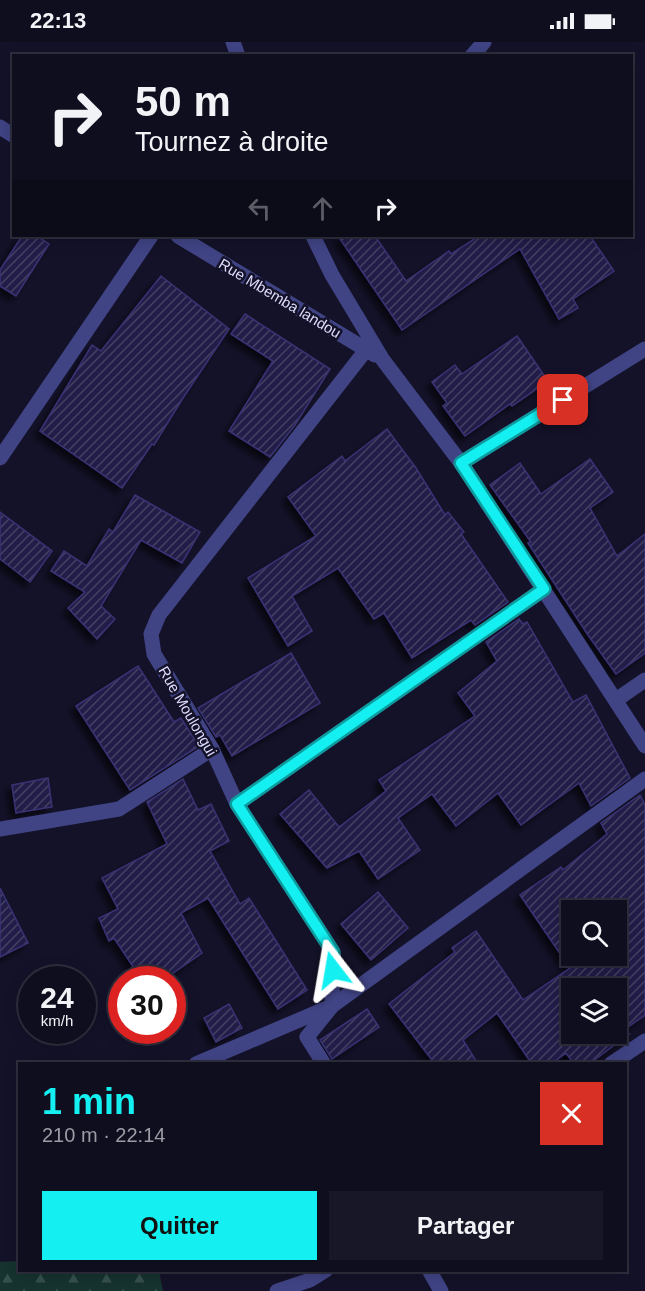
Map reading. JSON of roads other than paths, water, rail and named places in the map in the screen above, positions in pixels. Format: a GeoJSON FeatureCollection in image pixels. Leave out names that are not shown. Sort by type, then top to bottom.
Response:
{"type":"FeatureCollection","features":[{"type":"Feature","properties":{"kind":"street"},"geometry":{"type":"LineString","coordinates":[[474,54],[483,42]]}},
{"type":"Feature","properties":{"kind":"street"},"geometry":{"type":"LineString","coordinates":[[0,458],[150,237]]}},
{"type":"Feature","properties":{"kind":"street","name":"Rue Mbemba landou"},"geometry":{"type":"LineString","coordinates":[[180,237],[382,360]]}},
{"type":"Feature","properties":{"kind":"street"},"geometry":{"type":"LineString","coordinates":[[314,237],[332,274],[382,360],[461,463],[645,746]]}},
{"type":"Feature","properties":{"kind":"street"},"geometry":{"type":"LineString","coordinates":[[461,463],[645,349]]}},
{"type":"Feature","properties":{"kind":"street","name":"Rue Moulongui"},"geometry":{"type":"LineString","coordinates":[[332,1006],[333,952],[237,804],[212,749],[154,654],[151,634],[159,615],[366,350]]}},
{"type":"Feature","properties":{"kind":"street"},"geometry":{"type":"LineString","coordinates":[[237,804],[544,589]]}},
{"type":"Feature","properties":{"kind":"street"},"geometry":{"type":"LineString","coordinates":[[616,700],[645,680]]}},
{"type":"Feature","properties":{"kind":"street"},"geometry":{"type":"LineString","coordinates":[[0,829],[119,808],[212,749]]}},
{"type":"Feature","properties":{"kind":"street"},"geometry":{"type":"LineString","coordinates":[[201,1062],[332,1006],[645,779]]}},
{"type":"Feature","properties":{"kind":"street"},"geometry":{"type":"LineString","coordinates":[[323,1062],[307,1037],[332,1006]]}},
{"type":"Feature","properties":{"kind":"street"},"geometry":{"type":"LineString","coordinates":[[615,1062],[645,1041]]}},
{"type":"Feature","properties":{"kind":"street"},"geometry":{"type":"LineString","coordinates":[[277,1291],[310,1280],[323,1272]]}},
{"type":"Feature","properties":{"kind":"street"},"geometry":{"type":"LineString","coordinates":[[430,1272],[441,1291]]}}]}
